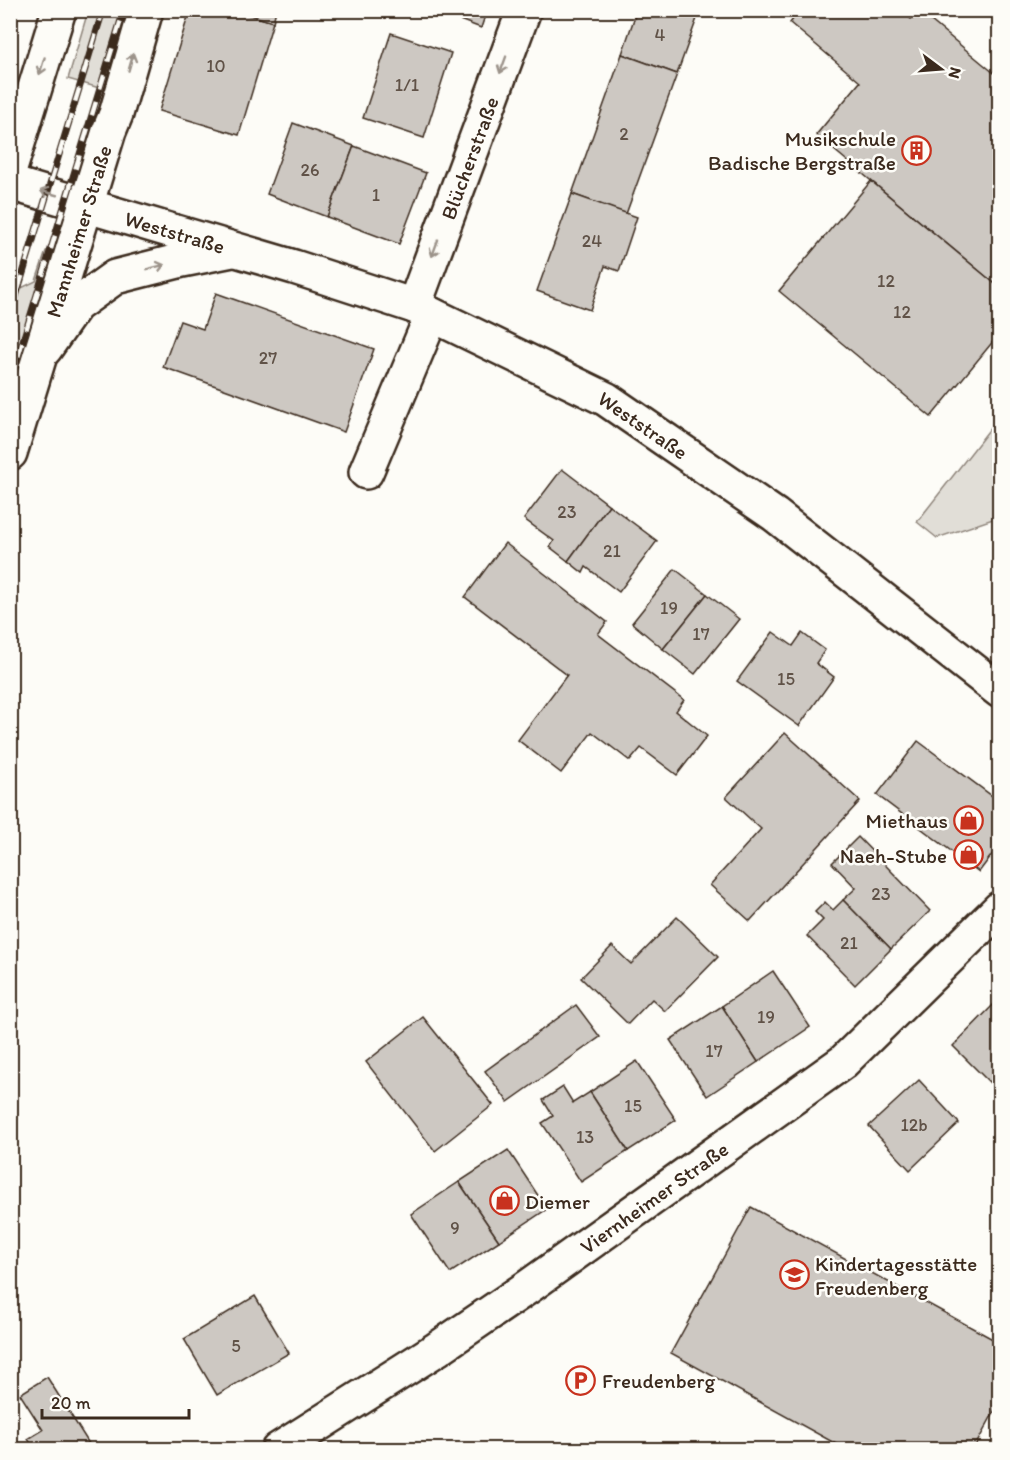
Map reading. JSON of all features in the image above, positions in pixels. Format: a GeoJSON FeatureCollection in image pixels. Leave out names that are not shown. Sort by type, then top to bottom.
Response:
{"type":"FeatureCollection","features":[{"type":"Feature","properties":{"kind":"street"},"geometry":{"type":"LineString","coordinates":[[10,169],[59,10]]}},
{"type":"Feature","properties":{"kind":"street","name":"Mannheimer Straße"},"geometry":{"type":"LineString","coordinates":[[10,453],[116,114],[146,10]]}},
{"type":"Feature","properties":{"kind":"street","name":"Blücherstraße"},"geometry":{"type":"LineString","coordinates":[[366,472],[524,10]]}},
{"type":"Feature","properties":{"kind":"street","name":"Weststraße"},"geometry":{"type":"LineString","coordinates":[[10,183],[237,250],[423,310],[606,399],[775,515],[999,691]]}},
{"type":"Feature","properties":{"kind":"street","name":"Weststraße"},"geometry":{"type":"LineString","coordinates":[[40,354],[76,305],[115,277],[182,260],[237,250]]}},
{"type":"Feature","properties":{"kind":"street","name":"Viernheimer Straße"},"geometry":{"type":"LineString","coordinates":[[278,1449],[437,1349],[528,1287],[843,1062],[999,908]]}},
{"type":"Feature","properties":{"kind":"shaded area"},"geometry":{"type":"Polygon","coordinates":[[[88,11],[134,11],[110,91],[68,79],[88,11]]]}},
{"type":"Feature","properties":{"kind":"shaded area"},"geometry":{"type":"Polygon","coordinates":[[[63,245],[11,416],[11,293],[36,281],[46,251],[63,245]]]}},
{"type":"Feature","properties":{"kind":"shaded area"},"geometry":{"type":"Polygon","coordinates":[[[999,417],[999,517],[937,538],[917,522],[999,417]]]}},
{"type":"Feature","properties":{"kind":"building"},"geometry":{"type":"Polygon","coordinates":[[[190,10],[234,10],[273,22],[239,135],[159,111],[190,10]]]}},
{"type":"Feature","properties":{"kind":"building"},"geometry":{"type":"Polygon","coordinates":[[[234,10],[276,10],[273,22],[234,10]]]}},
{"type":"Feature","properties":{"kind":"building"},"geometry":{"type":"Polygon","coordinates":[[[433,10],[487,10],[481,28],[433,10]]]}},
{"type":"Feature","properties":{"kind":"building"},"geometry":{"type":"Polygon","coordinates":[[[637,10],[652,10],[668,16],[670,10],[700,10],[677,74],[622,54],[637,10]]]}},
{"type":"Feature","properties":{"kind":"building","name":"Musikschule Badische Bergstraße"},"geometry":{"type":"Polygon","coordinates":[[[800,10],[900,10],[911,19],[919,11],[1000,78],[1000,288],[816,135],[860,82],[790,23],[800,10]]]}},
{"type":"Feature","properties":{"kind":"building"},"geometry":{"type":"Polygon","coordinates":[[[391,33],[451,53],[424,138],[363,118],[391,33]]]}},
{"type":"Feature","properties":{"kind":"building"},"geometry":{"type":"Polygon","coordinates":[[[622,54],[677,74],[626,214],[572,194],[622,54]]]}},
{"type":"Feature","properties":{"kind":"building"},"geometry":{"type":"Polygon","coordinates":[[[293,123],[354,146],[327,217],[267,194],[293,123]]]}},
{"type":"Feature","properties":{"kind":"building"},"geometry":{"type":"Polygon","coordinates":[[[354,146],[426,173],[399,244],[327,217],[354,146]]]}},
{"type":"Feature","properties":{"kind":"building"},"geometry":{"type":"Polygon","coordinates":[[[871,181],[1000,288],[1000,333],[931,417],[779,291],[871,181]]]}},
{"type":"Feature","properties":{"kind":"building"},"geometry":{"type":"Polygon","coordinates":[[[572,194],[637,217],[619,271],[605,266],[590,310],[537,291],[572,194]]]}},
{"type":"Feature","properties":{"kind":"building"},"geometry":{"type":"Polygon","coordinates":[[[216,293],[374,349],[344,432],[163,367],[180,321],[203,329],[216,293]]]}},
{"type":"Feature","properties":{"kind":"building"},"geometry":{"type":"Polygon","coordinates":[[[562,469],[609,505],[568,561],[550,547],[554,541],[524,519],[562,469]]]}},
{"type":"Feature","properties":{"kind":"building"},"geometry":{"type":"Polygon","coordinates":[[[609,505],[657,541],[619,592],[586,567],[583,573],[568,561],[609,505]]]}},
{"type":"Feature","properties":{"kind":"building"},"geometry":{"type":"Polygon","coordinates":[[[505,543],[607,622],[598,634],[684,700],[676,711],[707,736],[677,775],[641,748],[630,761],[592,732],[561,773],[518,740],[567,675],[465,597],[505,543]]]}},
{"type":"Feature","properties":{"kind":"building"},"geometry":{"type":"Polygon","coordinates":[[[675,569],[707,594],[663,649],[632,623],[675,569]]]}},
{"type":"Feature","properties":{"kind":"building"},"geometry":{"type":"Polygon","coordinates":[[[707,594],[739,619],[695,674],[663,649],[707,594]]]}},
{"type":"Feature","properties":{"kind":"building"},"geometry":{"type":"Polygon","coordinates":[[[773,632],[793,646],[802,633],[825,650],[816,663],[834,677],[799,726],[737,681],[773,632]]]}},
{"type":"Feature","properties":{"kind":"building"},"geometry":{"type":"Polygon","coordinates":[[[785,733],[860,801],[750,921],[710,885],[761,829],[726,797],[785,733]]]}},
{"type":"Feature","properties":{"kind":"building"},"geometry":{"type":"Polygon","coordinates":[[[918,741],[1000,802],[1000,844],[979,872],[877,795],[918,741]]]}},
{"type":"Feature","properties":{"kind":"building"},"geometry":{"type":"Polygon","coordinates":[[[858,837],[930,911],[891,949],[843,900],[856,888],[832,863],[858,837]]]}},
{"type":"Feature","properties":{"kind":"building"},"geometry":{"type":"Polygon","coordinates":[[[843,900],[891,949],[855,985],[807,936],[823,920],[815,912],[825,902],[833,910],[843,900]]]}},
{"type":"Feature","properties":{"kind":"building"},"geometry":{"type":"Polygon","coordinates":[[[677,917],[718,957],[665,1011],[652,999],[628,1024],[581,978],[612,946],[631,964],[677,917]]]}},
{"type":"Feature","properties":{"kind":"building"},"geometry":{"type":"Polygon","coordinates":[[[773,971],[810,1027],[758,1062],[722,1006],[773,971]]]}},
{"type":"Feature","properties":{"kind":"building"},"geometry":{"type":"Polygon","coordinates":[[[994,1004],[1000,1010],[1000,1093],[953,1046],[994,1004]]]}},
{"type":"Feature","properties":{"kind":"building"},"geometry":{"type":"Polygon","coordinates":[[[576,1005],[600,1037],[508,1102],[485,1071],[576,1005]]]}},
{"type":"Feature","properties":{"kind":"building"},"geometry":{"type":"Polygon","coordinates":[[[722,1006],[758,1062],[707,1096],[670,1040],[722,1006]]]}},
{"type":"Feature","properties":{"kind":"building"},"geometry":{"type":"Polygon","coordinates":[[[423,1017],[493,1105],[435,1151],[366,1062],[423,1017]]]}},
{"type":"Feature","properties":{"kind":"building"},"geometry":{"type":"Polygon","coordinates":[[[637,1061],[676,1120],[628,1151],[590,1092],[637,1061]]]}},
{"type":"Feature","properties":{"kind":"building"},"geometry":{"type":"Polygon","coordinates":[[[919,1080],[959,1123],[910,1170],[869,1126],[919,1080]]]}},
{"type":"Feature","properties":{"kind":"building"},"geometry":{"type":"Polygon","coordinates":[[[563,1087],[573,1103],[590,1092],[628,1151],[581,1182],[542,1123],[553,1116],[543,1100],[563,1087]]]}},
{"type":"Feature","properties":{"kind":"building"},"geometry":{"type":"Polygon","coordinates":[[[508,1150],[547,1209],[499,1241],[459,1182],[508,1150]]]}},
{"type":"Feature","properties":{"kind":"building"},"geometry":{"type":"Polygon","coordinates":[[[459,1182],[499,1241],[450,1273],[411,1214],[459,1182]]]}},
{"type":"Feature","properties":{"kind":"building","name":"Kindertagesstätte Freudenberg"},"geometry":{"type":"Polygon","coordinates":[[[751,1207],[1000,1343],[1000,1401],[973,1450],[847,1450],[671,1353],[751,1207]]]}},
{"type":"Feature","properties":{"kind":"building"},"geometry":{"type":"Polygon","coordinates":[[[255,1296],[289,1353],[217,1395],[184,1339],[255,1296]]]}},
{"type":"Feature","properties":{"kind":"building"},"geometry":{"type":"Polygon","coordinates":[[[47,1377],[93,1450],[35,1450],[28,1439],[43,1430],[20,1394],[47,1377]]]}},
{"type":"Feature","properties":{"kind":"railway"},"geometry":{"type":"LineString","coordinates":[[10,316],[103,10]]}},
{"type":"Feature","properties":{"kind":"railway"},"geometry":{"type":"LineString","coordinates":[[10,383],[124,10]]}},
{"type":"Feature","properties":{"kind":"place","name":"Musikschule Badische Bergstraße"},"geometry":{"type":"Point","coordinates":[917,150]}},
{"type":"Feature","properties":{"kind":"place","name":"Miethaus"},"geometry":{"type":"Point","coordinates":[969,820]}},
{"type":"Feature","properties":{"kind":"place","name":"Naeh-Stube"},"geometry":{"type":"Point","coordinates":[968,855]}},
{"type":"Feature","properties":{"kind":"place","name":"Diemer"},"geometry":{"type":"Point","coordinates":[504,1201]}},
{"type":"Feature","properties":{"kind":"place","name":"Kindertagesstätte Freudenberg"},"geometry":{"type":"Point","coordinates":[794,1275]}},
{"type":"Feature","properties":{"kind":"place","name":"Freudenberg"},"geometry":{"type":"Point","coordinates":[581,1380]}}]}
